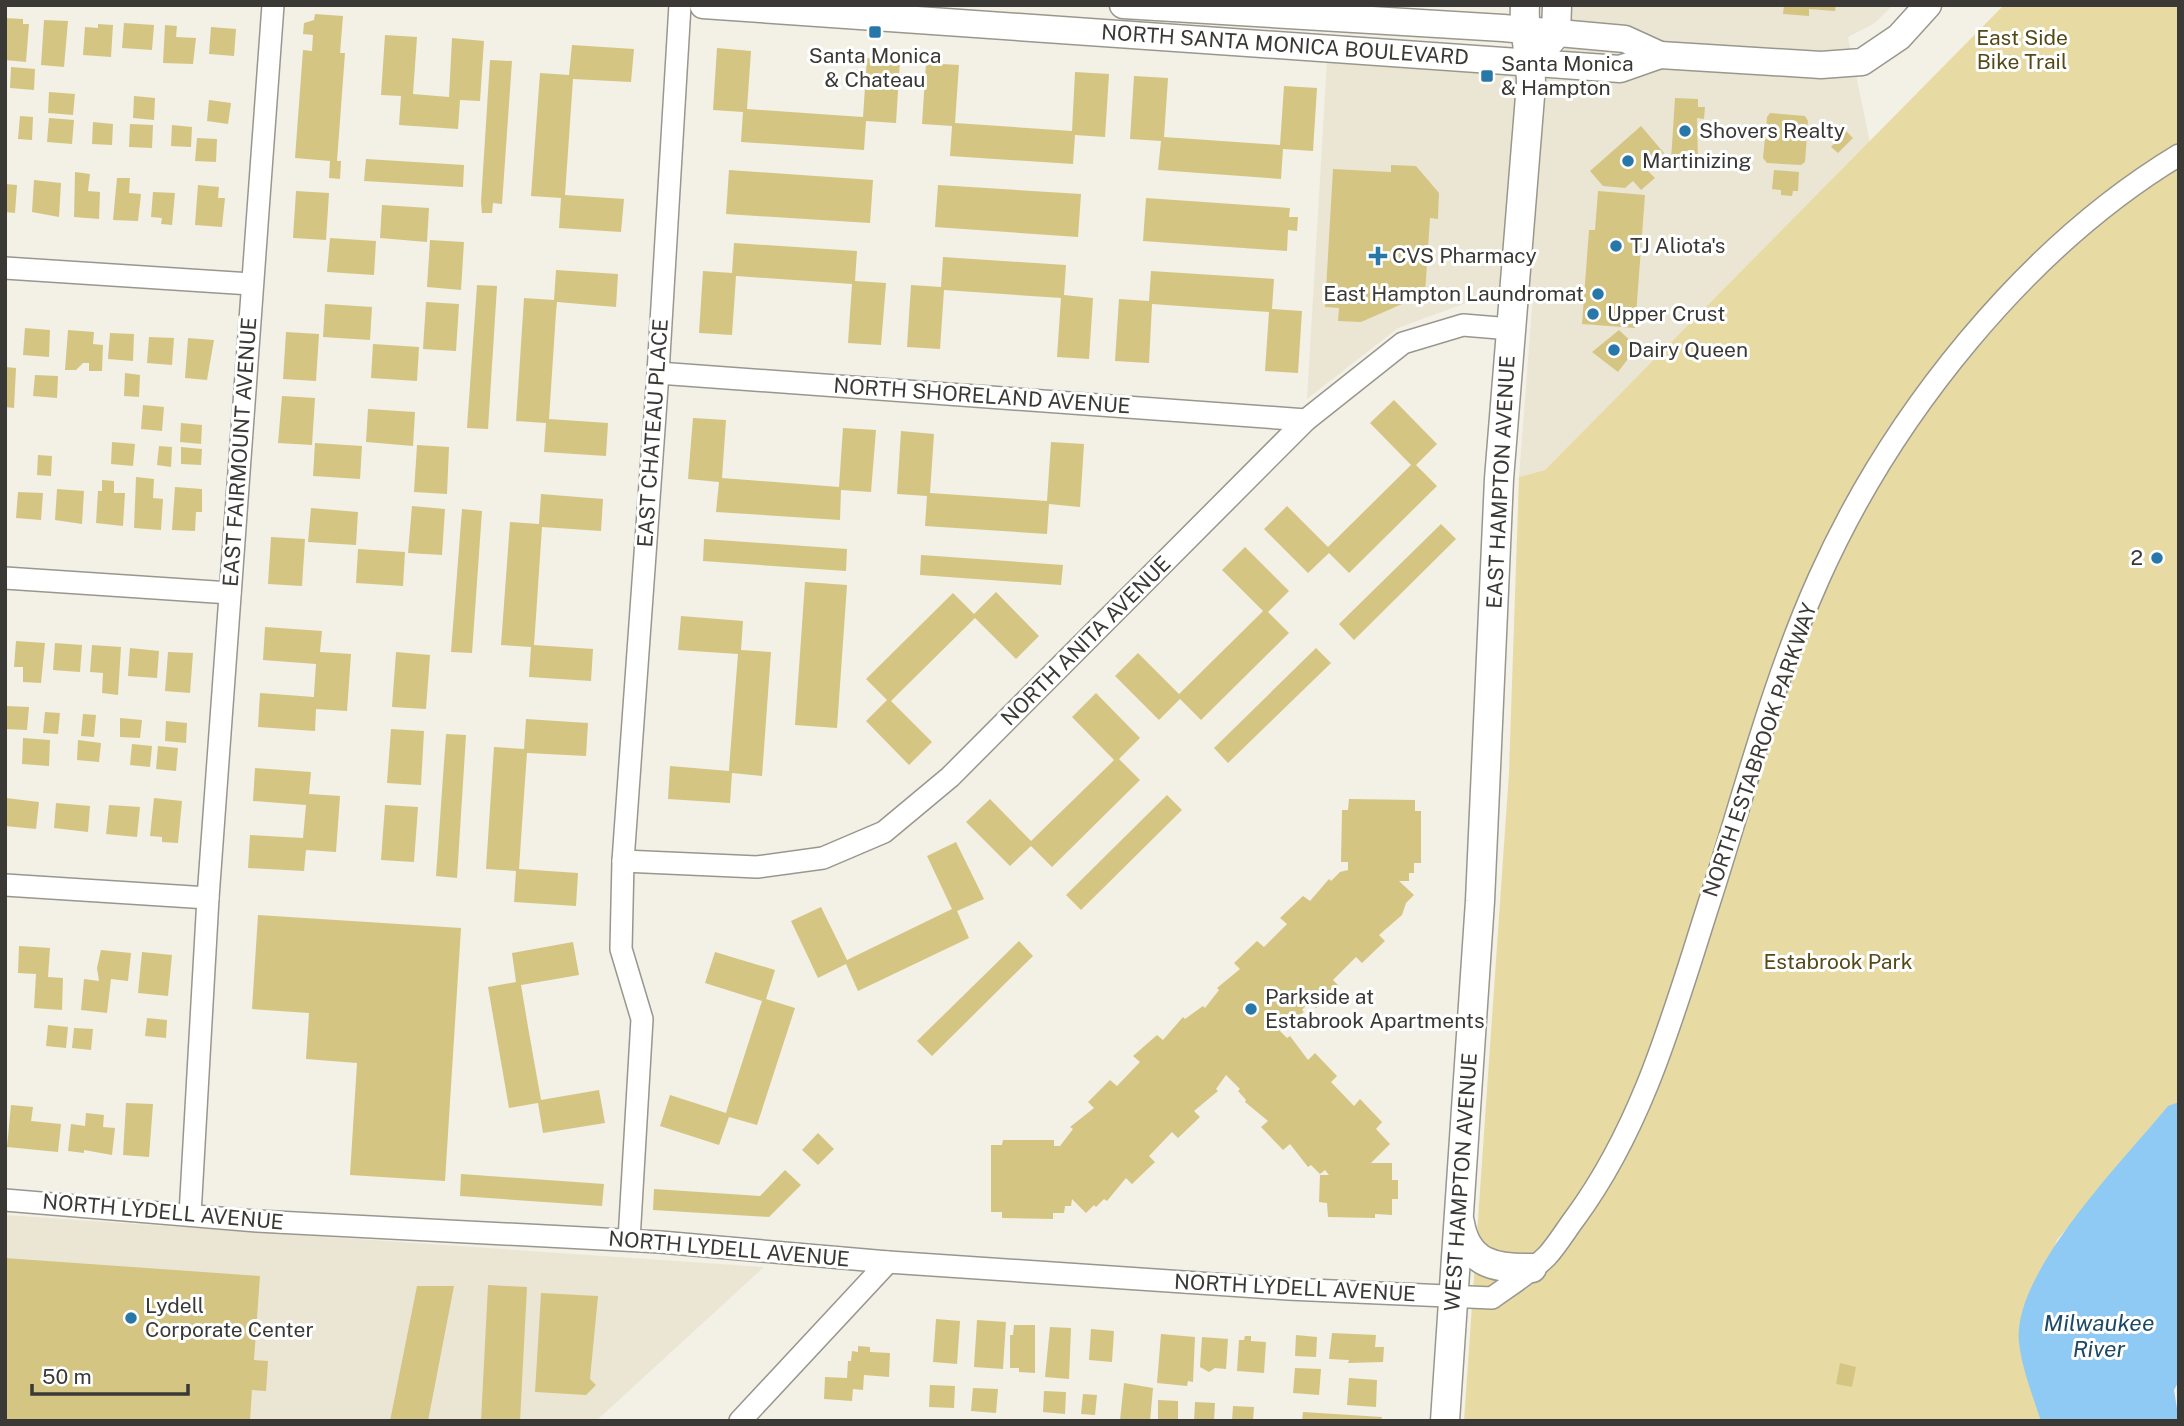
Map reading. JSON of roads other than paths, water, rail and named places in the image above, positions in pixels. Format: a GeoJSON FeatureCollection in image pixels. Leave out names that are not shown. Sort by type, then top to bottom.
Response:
{"type":"FeatureCollection","features":[{"type":"Feature","properties":{"kind":"main road"},"geometry":{"type":"LineString","coordinates":[[1531,63],[1556,34],[1557,5]]}},
{"type":"Feature","properties":{"kind":"main road","name":"EAST HAMPTON AVENUE"},"geometry":{"type":"LineString","coordinates":[[1480,901],[1494,563],[1531,63],[1524,18]]}},
{"type":"Feature","properties":{"kind":"main road","name":"WEST HAMPTON AVENUE"},"geometry":{"type":"LineString","coordinates":[[1445,1421],[1480,901]]}},
{"type":"Feature","properties":{"kind":"main road"},"geometry":{"type":"LineString","coordinates":[[1459,1214],[1462,1233],[1472,1253],[1500,1269],[1532,1268]]}},
{"type":"Feature","properties":{"kind":"street","name":"EAST FAIRMOUNT AVENUE"},"geometry":{"type":"LineString","coordinates":[[190,1215],[208,898],[273,5]]}},
{"type":"Feature","properties":{"kind":"street","name":"EAST CHATEAU PLACE"},"geometry":{"type":"LineString","coordinates":[[629,1240],[642,1019],[621,949],[623,862],[658,373],[680,5]]}},
{"type":"Feature","properties":{"kind":"street","name":"NORTH SANTA MONICA BOULEVARD"},"geometry":{"type":"LineString","coordinates":[[703,5],[902,12],[1620,69],[1660,54]]}},
{"type":"Feature","properties":{"kind":"street","name":"NORTH SANTA MONICA BOULEVARD"},"geometry":{"type":"LineString","coordinates":[[1124,5],[1524,18],[1556,34],[1625,39],[1660,54]]}},
{"type":"Feature","properties":{"kind":"street"},"geometry":{"type":"LineString","coordinates":[[1660,54],[1821,65],[1862,62],[1899,37],[1928,5]]}},
{"type":"Feature","properties":{"kind":"street","name":"NORTH ESTABROOK PARKWAY"},"geometry":{"type":"LineString","coordinates":[[1453,1298],[1492,1298],[1532,1268],[1546,1257],[1601,1183],[1650,1084],[1783,670],[1818,580],[1853,507],[1916,408],[1980,328],[2050,253],[2156,169],[2179,155]]}},
{"type":"Feature","properties":{"kind":"street"},"geometry":{"type":"LineString","coordinates":[[5,268],[251,284]]}},
{"type":"Feature","properties":{"kind":"street","name":"NORTH ANITA AVENUE"},"geometry":{"type":"LineString","coordinates":[[623,862],[757,867],[823,859],[884,832],[950,777],[1306,420],[1403,343],[1463,325],[1511,329]]}},
{"type":"Feature","properties":{"kind":"street","name":"NORTH SHORELAND AVENUE"},"geometry":{"type":"LineString","coordinates":[[658,373],[1306,420]]}},
{"type":"Feature","properties":{"kind":"street"},"geometry":{"type":"LineString","coordinates":[[5,578],[230,593]]}},
{"type":"Feature","properties":{"kind":"street"},"geometry":{"type":"LineString","coordinates":[[5,885],[208,898]]}},
{"type":"Feature","properties":{"kind":"street","name":"NORTH LYDELL AVENUE"},"geometry":{"type":"LineString","coordinates":[[5,1200],[190,1215],[629,1240],[888,1262],[1453,1298]]}},
{"type":"Feature","properties":{"kind":"street"},"geometry":{"type":"LineString","coordinates":[[740,1421],[888,1262]]}},
{"type":"Feature","properties":{"kind":"water","name":"Milwaukee River"},"geometry":{"type":"Polygon","coordinates":[[[2179,1102],[2179,1381],[2174,1390],[2179,1421],[2041,1421],[2019,1343],[2021,1315],[2033,1284],[2051,1251],[2074,1218],[2168,1106],[2179,1102]]]}},
{"type":"Feature","properties":{"kind":"place","name":"Santa Monica & Chateau"},"geometry":{"type":"Point","coordinates":[875,32]}},
{"type":"Feature","properties":{"kind":"place","name":"Santa Monica & Hampton"},"geometry":{"type":"Point","coordinates":[1487,76]}},
{"type":"Feature","properties":{"kind":"place","name":"Shovers Realty"},"geometry":{"type":"Point","coordinates":[1685,131]}},
{"type":"Feature","properties":{"kind":"place","name":"Martinizing"},"geometry":{"type":"Point","coordinates":[1628,161]}},
{"type":"Feature","properties":{"kind":"place","name":"TJ Aliota's"},"geometry":{"type":"Point","coordinates":[1616,246]}},
{"type":"Feature","properties":{"kind":"place","name":"CVS Pharmacy"},"geometry":{"type":"Point","coordinates":[1378,256]}},
{"type":"Feature","properties":{"kind":"place","name":"East Hampton Laundromat"},"geometry":{"type":"Point","coordinates":[1598,294]}},
{"type":"Feature","properties":{"kind":"place","name":"Upper Crust"},"geometry":{"type":"Point","coordinates":[1593,314]}},
{"type":"Feature","properties":{"kind":"place","name":"Dairy Queen"},"geometry":{"type":"Point","coordinates":[1614,350]}},
{"type":"Feature","properties":{"kind":"place","name":"2"},"geometry":{"type":"Point","coordinates":[2157,558]}},
{"type":"Feature","properties":{"kind":"place","name":"Parkside at Estabrook Apartments"},"geometry":{"type":"Point","coordinates":[1251,1009]}},
{"type":"Feature","properties":{"kind":"place","name":"Lydell Corporate Center"},"geometry":{"type":"Point","coordinates":[131,1318]}},
{"type":"Feature","properties":{"kind":"park label","name":"East Side Bike Trail"},"geometry":{"type":"Point","coordinates":[2022,50]}},
{"type":"Feature","properties":{"kind":"park label","name":"Estabrook Park"},"geometry":{"type":"Point","coordinates":[1838,962]}}]}
